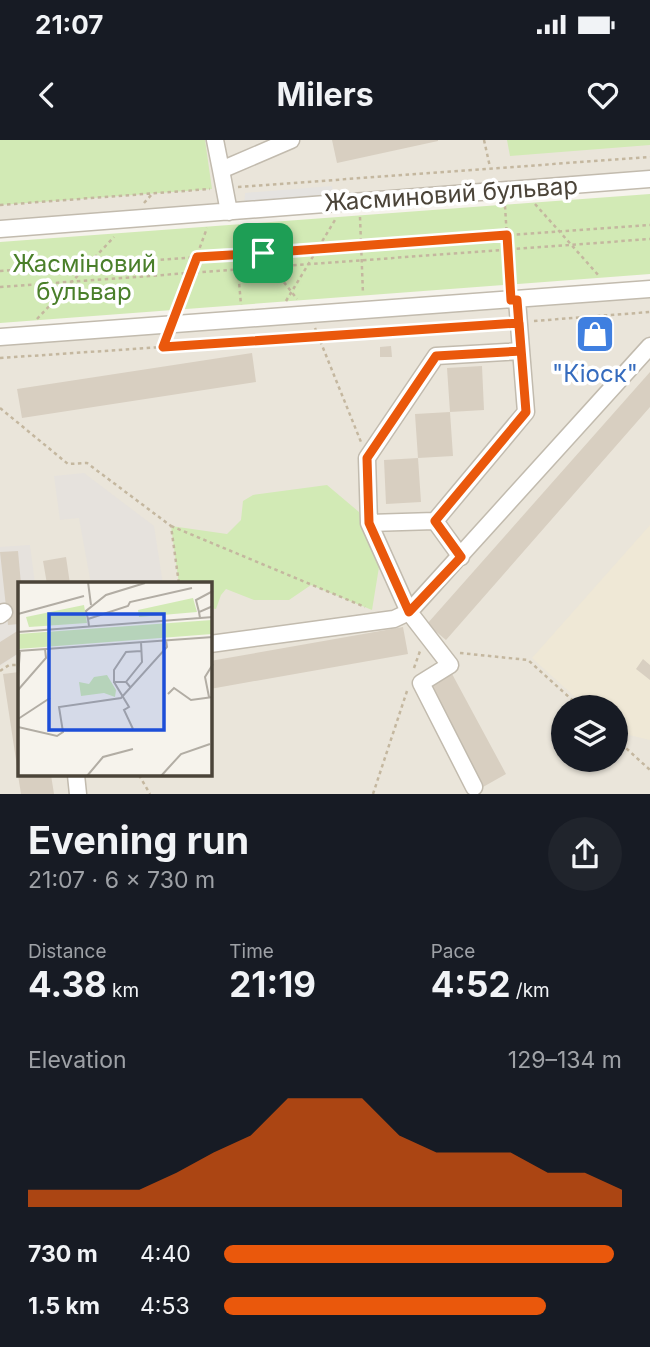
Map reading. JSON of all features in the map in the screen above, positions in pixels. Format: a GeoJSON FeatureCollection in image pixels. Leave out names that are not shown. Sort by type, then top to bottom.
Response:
{"type":"FeatureCollection","features":[{"type":"Feature","properties":{"kind":"street"},"geometry":{"type":"LineString","coordinates":[[215,140],[229,212]]}},
{"type":"Feature","properties":{"kind":"street"},"geometry":{"type":"LineString","coordinates":[[221,170],[291,140]]}},
{"type":"Feature","properties":{"kind":"street","name":"Жасминовий бульвар"},"geometry":{"type":"LineString","coordinates":[[0,229],[650,179]]}},
{"type":"Feature","properties":{"kind":"street"},"geometry":{"type":"LineString","coordinates":[[0,337],[650,289]]}},
{"type":"Feature","properties":{"kind":"street"},"geometry":{"type":"LineString","coordinates":[[369,523],[435,521],[526,412],[519,323],[514,300]]}},
{"type":"Feature","properties":{"kind":"street"},"geometry":{"type":"LineString","coordinates":[[212,644],[401,616],[461,557],[650,346]]}},
{"type":"Feature","properties":{"kind":"street"},"geometry":{"type":"LineString","coordinates":[[474,787],[421,682],[450,665],[426,634],[401,616],[369,523],[367,458],[436,356],[521,351]]}},
{"type":"Feature","properties":{"kind":"street"},"geometry":{"type":"LineString","coordinates":[[435,521],[461,557]]}},
{"type":"Feature","properties":{"kind":"street"},"geometry":{"type":"LineString","coordinates":[[76,776],[78,794]]}},
{"type":"Feature","properties":{"kind":"path"},"geometry":{"type":"LineString","coordinates":[[484,140],[491,169]]}},
{"type":"Feature","properties":{"kind":"path"},"geometry":{"type":"LineString","coordinates":[[0,205],[650,157]]}},
{"type":"Feature","properties":{"kind":"path"},"geometry":{"type":"LineString","coordinates":[[502,167],[632,313]]}},
{"type":"Feature","properties":{"kind":"path"},"geometry":{"type":"LineString","coordinates":[[502,167],[514,300]]}},
{"type":"Feature","properties":{"kind":"path"},"geometry":{"type":"LineString","coordinates":[[264,341],[318,249],[352,202],[358,178]]}},
{"type":"Feature","properties":{"kind":"path"},"geometry":{"type":"LineString","coordinates":[[1,358],[153,193]]}},
{"type":"Feature","properties":{"kind":"path"},"geometry":{"type":"LineString","coordinates":[[352,202],[361,246],[365,334]]}},
{"type":"Feature","properties":{"kind":"path"},"geometry":{"type":"LineString","coordinates":[[163,347],[211,213]]}},
{"type":"Feature","properties":{"kind":"path"},"geometry":{"type":"LineString","coordinates":[[0,271],[650,225]]}},
{"type":"Feature","properties":{"kind":"path"},"geometry":{"type":"LineString","coordinates":[[0,288],[650,239]]}},
{"type":"Feature","properties":{"kind":"path"},"geometry":{"type":"LineString","coordinates":[[1,358],[650,312]]}},
{"type":"Feature","properties":{"kind":"path"},"geometry":{"type":"LineString","coordinates":[[0,408],[68,464],[88,463],[171,526],[401,616]]}},
{"type":"Feature","properties":{"kind":"path"},"geometry":{"type":"LineString","coordinates":[[171,526],[179,582]]}},
{"type":"Feature","properties":{"kind":"path"},"geometry":{"type":"LineString","coordinates":[[412,674],[426,634]]}},
{"type":"Feature","properties":{"kind":"path"},"geometry":{"type":"LineString","coordinates":[[439,651],[528,660],[567,695]]}},
{"type":"Feature","properties":{"kind":"path"},"geometry":{"type":"LineString","coordinates":[[0,671],[18,664]]}},
{"type":"Feature","properties":{"kind":"path"},"geometry":{"type":"LineString","coordinates":[[373,794],[408,687]]}},
{"type":"Feature","properties":{"kind":"path"},"geometry":{"type":"LineString","coordinates":[[628,750],[650,769]]}},
{"type":"Feature","properties":{"kind":"path"},"geometry":{"type":"LineString","coordinates":[[140,776],[149,794]]}},
{"type":"Feature","properties":{"kind":"shaded area"},"geometry":{"type":"Polygon","coordinates":[[[0,140],[650,140],[650,179],[0,229],[0,140]]]}},
{"type":"Feature","properties":{"kind":"shaded area"},"geometry":{"type":"Polygon","coordinates":[[[332,186],[335,203],[244,210],[245,193],[332,186]]]}},
{"type":"Feature","properties":{"kind":"shaded area"},"geometry":{"type":"Polygon","coordinates":[[[650,289],[650,794],[0,794],[0,337],[650,289]]]}},
{"type":"Feature","properties":{"kind":"shaded area"},"geometry":{"type":"Polygon","coordinates":[[[84,473],[154,526],[163,582],[91,582],[79,518],[60,520],[54,476],[84,473]]]}},
{"type":"Feature","properties":{"kind":"shaded area"},"geometry":{"type":"Polygon","coordinates":[[[650,525],[650,740],[628,735],[628,695],[573,695],[532,658],[650,525]]]}},
{"type":"Feature","properties":{"kind":"shaded area"},"geometry":{"type":"Polygon","coordinates":[[[30,545],[35,582],[18,582],[18,655],[0,666],[0,547],[30,545]]]}},
{"type":"Feature","properties":{"kind":"green space"},"geometry":{"type":"Polygon","coordinates":[[[0,140],[205,140],[212,189],[0,205],[0,140]]]}},
{"type":"Feature","properties":{"kind":"green space"},"geometry":{"type":"Polygon","coordinates":[[[507,140],[650,140],[650,145],[510,156],[507,140]]]}},
{"type":"Feature","properties":{"kind":"green space","name":"Жасміновий бульвар"},"geometry":{"type":"Polygon","coordinates":[[[650,194],[650,274],[0,323],[0,242],[650,194]]]}},
{"type":"Feature","properties":{"kind":"green space"},"geometry":{"type":"Polygon","coordinates":[[[327,485],[359,512],[379,567],[372,610],[311,585],[289,600],[254,600],[226,589],[216,609],[212,608],[212,582],[179,582],[171,526],[227,534],[241,520],[243,501],[253,495],[327,485]]]}},
{"type":"Feature","properties":{"kind":"building"},"geometry":{"type":"Polygon","coordinates":[[[332,140],[438,140],[438,141],[337,163],[332,140]]]}},
{"type":"Feature","properties":{"kind":"building","name":"\"Кіоск\""},"geometry":{"type":"Polygon","coordinates":[[[602,328],[603,339],[588,340],[588,329],[602,328]]]}},
{"type":"Feature","properties":{"kind":"building"},"geometry":{"type":"Polygon","coordinates":[[[391,346],[392,357],[380,357],[380,347],[391,346]]]}},
{"type":"Feature","properties":{"kind":"building"},"geometry":{"type":"Polygon","coordinates":[[[252,353],[256,382],[22,418],[17,389],[252,353]]]}},
{"type":"Feature","properties":{"kind":"building"},"geometry":{"type":"Polygon","coordinates":[[[482,366],[484,410],[450,412],[447,368],[482,366]]]}},
{"type":"Feature","properties":{"kind":"building"},"geometry":{"type":"Polygon","coordinates":[[[650,372],[650,407],[446,640],[427,624],[650,372]]]}},
{"type":"Feature","properties":{"kind":"building"},"geometry":{"type":"Polygon","coordinates":[[[450,412],[453,456],[418,458],[415,414],[450,412]]]}},
{"type":"Feature","properties":{"kind":"building"},"geometry":{"type":"Polygon","coordinates":[[[418,458],[421,502],[386,504],[384,460],[418,458]]]}},
{"type":"Feature","properties":{"kind":"building"},"geometry":{"type":"Polygon","coordinates":[[[18,551],[21,582],[18,582],[18,624],[8,625],[0,552],[18,551]]]}},
{"type":"Feature","properties":{"kind":"building"},"geometry":{"type":"Polygon","coordinates":[[[66,557],[70,582],[47,582],[43,561],[66,557]]]}},
{"type":"Feature","properties":{"kind":"building"},"geometry":{"type":"Polygon","coordinates":[[[403,627],[408,654],[212,689],[212,661],[403,627]]]}},
{"type":"Feature","properties":{"kind":"building"},"geometry":{"type":"Polygon","coordinates":[[[18,631],[18,654],[0,665],[0,642],[18,631]]]}},
{"type":"Feature","properties":{"kind":"building"},"geometry":{"type":"Polygon","coordinates":[[[643,659],[650,665],[650,680],[636,669],[643,659]]]}},
{"type":"Feature","properties":{"kind":"building"},"geometry":{"type":"Polygon","coordinates":[[[18,672],[18,773],[3,674],[18,672]]]}},
{"type":"Feature","properties":{"kind":"building"},"geometry":{"type":"Polygon","coordinates":[[[451,672],[506,774],[483,787],[428,684],[451,672]]]}},
{"type":"Feature","properties":{"kind":"building"},"geometry":{"type":"Polygon","coordinates":[[[18,776],[51,776],[54,794],[21,794],[18,776]]]}},
{"type":"Feature","properties":{"kind":"place","name":"\"Кіоск\""},"geometry":{"type":"Point","coordinates":[595,334]}},
{"type":"Feature","properties":{"kind":"route"},"geometry":{"type":"LineString","coordinates":[[263,253],[197,257],[163,347],[519,323],[526,412],[435,521],[461,557],[409,612],[369,523],[367,458],[436,356],[521,351],[519,323],[517,300],[511,300],[507,235],[263,253]]}}]}
